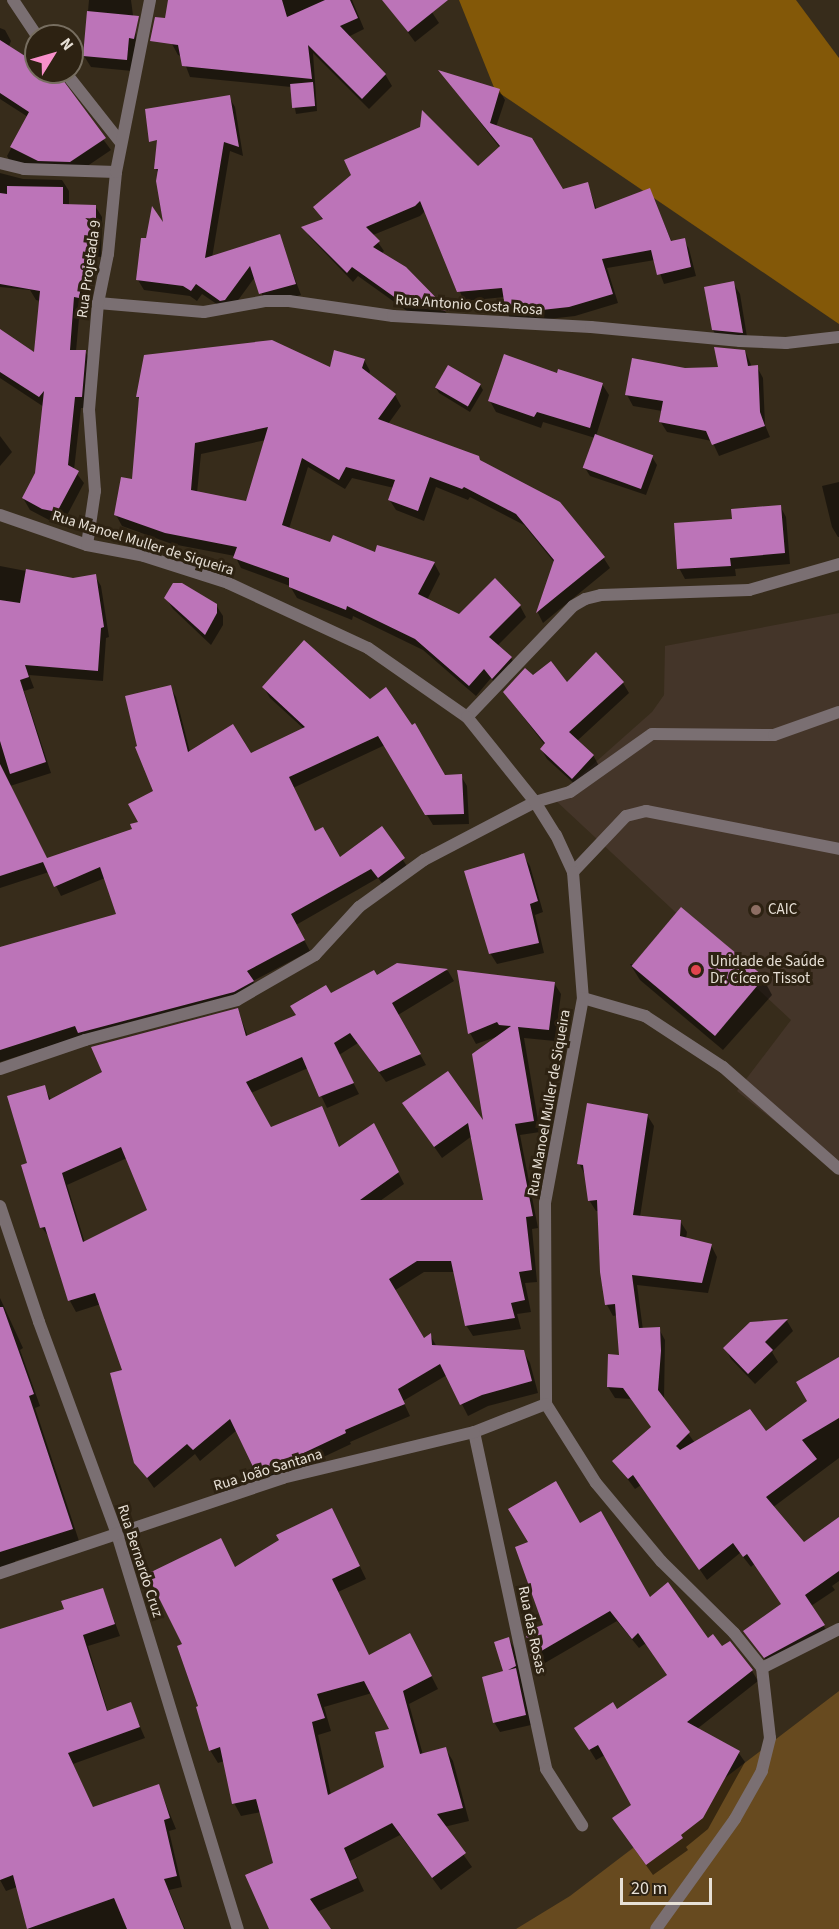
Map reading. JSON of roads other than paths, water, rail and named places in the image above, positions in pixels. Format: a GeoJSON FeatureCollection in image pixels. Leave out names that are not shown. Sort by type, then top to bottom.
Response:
{"type":"FeatureCollection","features":[{"type":"Feature","properties":{"kind":"street"},"geometry":{"type":"LineString","coordinates":[[13,0],[29,24]]}},
{"type":"Feature","properties":{"kind":"street","name":"Rua Projetada 9"},"geometry":{"type":"LineString","coordinates":[[87,545],[95,491],[89,410],[99,303],[108,254],[116,172],[150,0]]}},
{"type":"Feature","properties":{"kind":"street"},"geometry":{"type":"LineString","coordinates":[[74,84],[121,143]]}},
{"type":"Feature","properties":{"kind":"street"},"geometry":{"type":"LineString","coordinates":[[0,163],[24,169],[116,172]]}},
{"type":"Feature","properties":{"kind":"street","name":"Rua Antonio Costa Rosa"},"geometry":{"type":"LineString","coordinates":[[99,303],[204,312],[266,301],[289,301],[393,316],[591,327],[740,341],[786,343],[839,337]]}},
{"type":"Feature","properties":{"kind":"street","name":"Rua Manoel Muller de Siqueira"},"geometry":{"type":"LineString","coordinates":[[0,515],[87,545],[144,556],[228,583],[297,613],[368,648],[467,717],[535,802],[556,835],[573,872],[583,998],[545,1203],[546,1404]]}},
{"type":"Feature","properties":{"kind":"street"},"geometry":{"type":"LineString","coordinates":[[467,717],[573,606],[585,599],[602,595],[749,590],[839,564]]}},
{"type":"Feature","properties":{"kind":"street"},"geometry":{"type":"LineString","coordinates":[[0,1069],[85,1040],[237,1000],[315,955],[359,907],[424,860],[535,802],[570,792],[652,734],[774,735],[839,712]]}},
{"type":"Feature","properties":{"kind":"street"},"geometry":{"type":"LineString","coordinates":[[573,872],[626,816],[646,811],[839,849]]}},
{"type":"Feature","properties":{"kind":"street"},"geometry":{"type":"LineString","coordinates":[[583,998],[645,1016],[723,1067],[839,1169]]}},
{"type":"Feature","properties":{"kind":"street","name":"Rua Bernardo Cruz"},"geometry":{"type":"LineString","coordinates":[[0,1206],[39,1322],[117,1534],[238,1929]]}},
{"type":"Feature","properties":{"kind":"street"},"geometry":{"type":"LineString","coordinates":[[546,1404],[596,1483],[661,1561],[734,1633],[762,1668],[770,1738],[762,1772],[735,1819],[656,1929]]}},
{"type":"Feature","properties":{"kind":"street","name":"Rua João Santana"},"geometry":{"type":"LineString","coordinates":[[0,1573],[283,1478],[474,1431],[546,1404]]}},
{"type":"Feature","properties":{"kind":"street","name":"Rua das Rosas"},"geometry":{"type":"LineString","coordinates":[[474,1431],[546,1769],[582,1825]]}},
{"type":"Feature","properties":{"kind":"street"},"geometry":{"type":"LineString","coordinates":[[762,1668],[839,1629]]}},
{"type":"Feature","properties":{"kind":"place","name":"CAIC"},"geometry":{"type":"Point","coordinates":[756,910]}},
{"type":"Feature","properties":{"kind":"place","name":"Unidade de Saúde Dr. Cícero Tissot"},"geometry":{"type":"Point","coordinates":[696,970]}}]}
